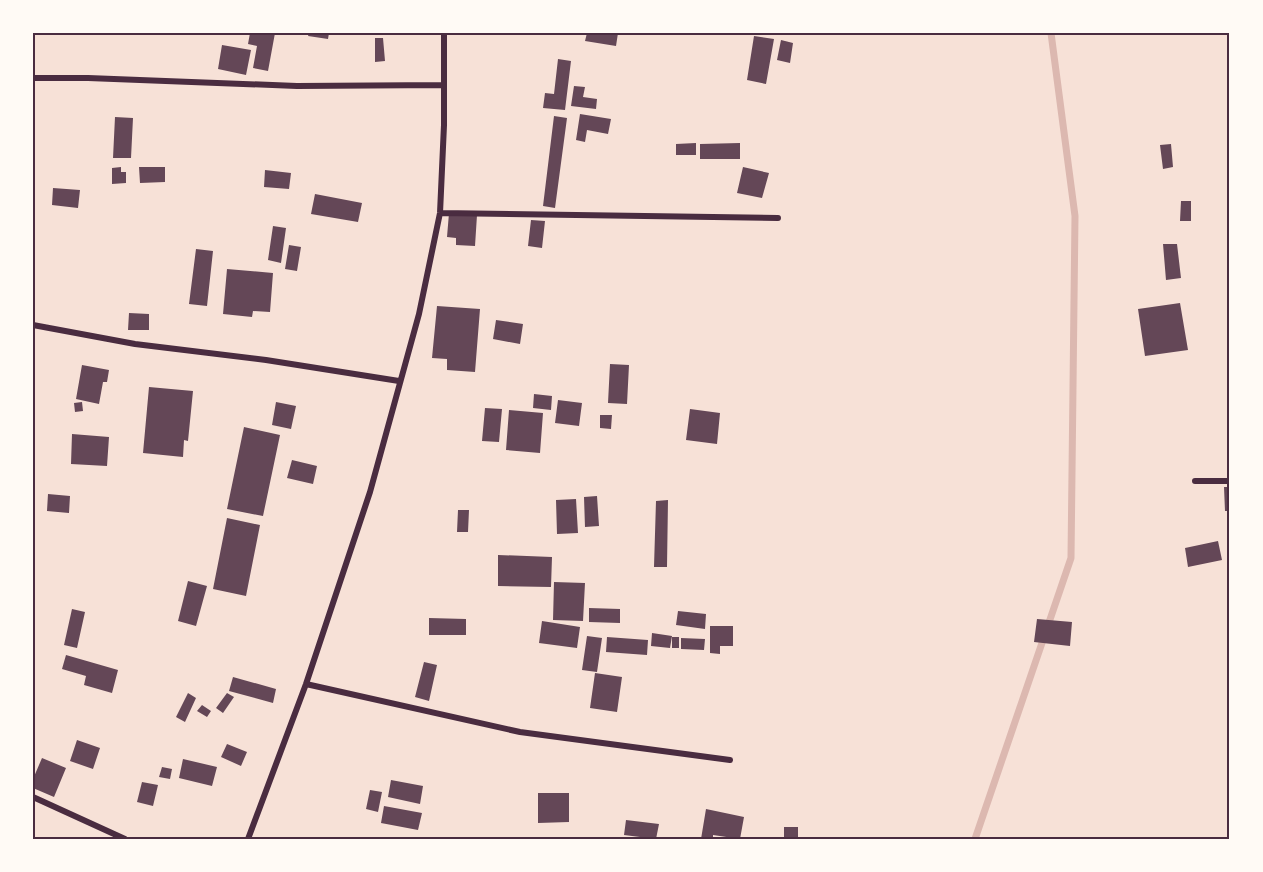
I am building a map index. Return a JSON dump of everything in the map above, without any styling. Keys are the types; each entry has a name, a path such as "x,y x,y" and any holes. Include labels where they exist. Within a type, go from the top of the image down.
{"street":[{"path":"248,839 306,684 370,492 419,314 440,213 444,125 444,33"},
{"path":"33,78 297,86 444,86"},
{"path":"440,213 778,218"},
{"path":"33,325 135,344 266,360 399,381"},
{"path":"1195,481 1230,481"},
{"path":"306,684 520,732 730,760"},
{"path":"33,797 125,839"}],"building":[{"path":"250,33 275,33 268,71 253,68 257,46 248,44"},
{"path":"309,33 329,33 328,39 308,36"},
{"path":"587,33 618,33 616,46 585,41"},
{"path":"754,36 774,39 766,84 747,80"},
{"path":"375,38 383,38 385,61 375,62"},
{"path":"781,40 793,43 790,63 777,60"},
{"path":"222,45 251,50 246,75 218,69"},
{"path":"558,59 571,61 565,110 543,108 545,93 554,94"},
{"path":"574,86 585,87 583,97 597,99 596,109 571,106"},
{"path":"580,114 611,119 608,134 587,130 585,142 576,140"},
{"path":"554,116 567,118 555,208 543,206"},
{"path":"115,117 133,118 131,158 113,158"},
{"path":"696,143 696,155 676,155 676,144"},
{"path":"740,143 740,159 700,159 700,144"},
{"path":"1171,144 1173,167 1163,169 1160,145"},
{"path":"121,167 121,172 126,172 126,183 112,184 112,168"},
{"path":"139,167 165,167 165,182 140,183"},
{"path":"743,167 769,173 762,198 737,193"},
{"path":"265,170 291,173 289,189 264,187"},
{"path":"53,188 80,190 78,208 52,205"},
{"path":"315,194 362,203 358,222 311,214"},
{"path":"1181,201 1191,201 1191,221 1180,221"},
{"path":"449,213 477,215 475,246 456,245 456,238 447,237"},
{"path":"531,220 545,221 542,248 528,246"},
{"path":"273,226 286,228 281,263 268,260"},
{"path":"1163,244 1177,244 1181,278 1166,280"},
{"path":"289,245 301,247 297,271 285,269"},
{"path":"196,249 213,251 207,306 189,304"},
{"path":"227,269 273,273 270,312 253,311 252,317 223,314"},
{"path":"1180,303 1188,350 1145,356 1138,309"},
{"path":"437,306 480,309 475,372 447,370 447,359 432,358"},
{"path":"129,313 149,314 149,330 128,330"},
{"path":"496,320 523,324 520,344 493,339"},
{"path":"610,364 629,365 627,404 608,403"},
{"path":"82,365 109,370 107,382 103,382 99,404 76,399"},
{"path":"149,387 193,391 188,441 184,440 183,457 143,453"},
{"path":"534,394 552,396 551,410 533,408"},
{"path":"558,400 582,403 579,426 555,423"},
{"path":"82,402 83,411 75,412 74,403"},
{"path":"276,402 296,406 291,429 272,425"},
{"path":"485,408 502,409 499,442 482,441"},
{"path":"690,409 720,413 717,444 686,440"},
{"path":"509,410 543,413 540,453 506,450"},
{"path":"600,415 612,415 611,429 600,428"},
{"path":"244,427 280,435 263,516 227,509"},
{"path":"72,434 109,437 107,466 71,464"},
{"path":"292,460 317,466 313,484 287,478"},
{"path":"1224,487 1230,487 1230,511 1225,511"},
{"path":"48,494 70,496 69,513 47,511"},
{"path":"597,496 599,526 585,527 584,497"},
{"path":"576,499 578,533 557,534 556,500"},
{"path":"668,500 667,567 654,567 656,501"},
{"path":"458,510 469,510 468,532 457,532"},
{"path":"227,518 260,525 246,596 213,589"},
{"path":"1218,541 1222,560 1188,567 1185,548"},
{"path":"498,555 552,557 551,587 498,586"},
{"path":"188,581 207,586 196,626 178,621"},
{"path":"554,582 585,583 583,621 553,620"},
{"path":"589,608 620,609 620,623 589,622"},
{"path":"72,609 85,612 77,648 64,645"},
{"path":"678,611 706,614 705,629 676,625"},
{"path":"429,618 466,619 466,635 429,635"},
{"path":"1037,619 1072,622 1070,646 1034,642"},
{"path":"542,621 580,627 577,648 539,643"},
{"path":"710,626 733,626 733,646 720,646 720,654 710,653"},
{"path":"652,633 672,636 670,648 651,646"},
{"path":"587,636 602,638 597,672 582,670"},
{"path":"607,637 648,640 647,655 606,652"},
{"path":"672,637 679,637 679,648 672,648"},
{"path":"681,638 705,639 704,650 681,649"},
{"path":"66,655 118,670 112,693 84,685 86,676 62,669"},
{"path":"424,662 437,665 429,701 415,697"},
{"path":"595,673 622,677 617,712 590,708"},
{"path":"233,677 276,689 273,703 229,691"},
{"path":"188,693 196,698 185,722 176,717"},
{"path":"227,693 234,697 223,713 216,708"},
{"path":"202,705 211,711 207,717 197,711"},
{"path":"77,740 100,748 93,769 70,761"},
{"path":"227,744 247,752 241,766 221,757"},
{"path":"42,758 66,768 54,797 33,788 33,779"},
{"path":"183,759 217,767 212,786 179,778"},
{"path":"162,767 172,769 170,779 159,777"},
{"path":"391,780 423,786 420,804 388,797"},
{"path":"142,782 158,785 153,806 137,802"},
{"path":"370,790 382,792 378,812 366,809"},
{"path":"538,793 569,793 569,822 538,823"},
{"path":"384,806 422,813 418,830 381,823"},
{"path":"706,809 744,817 740,839 713,835 713,839 701,839"},
{"path":"626,820 659,824 656,839 624,835"},
{"path":"784,827 798,827 798,839 784,839"}],"waterway":[{"path":"975,839 1071,558 1075,216 1051,33"}]}
